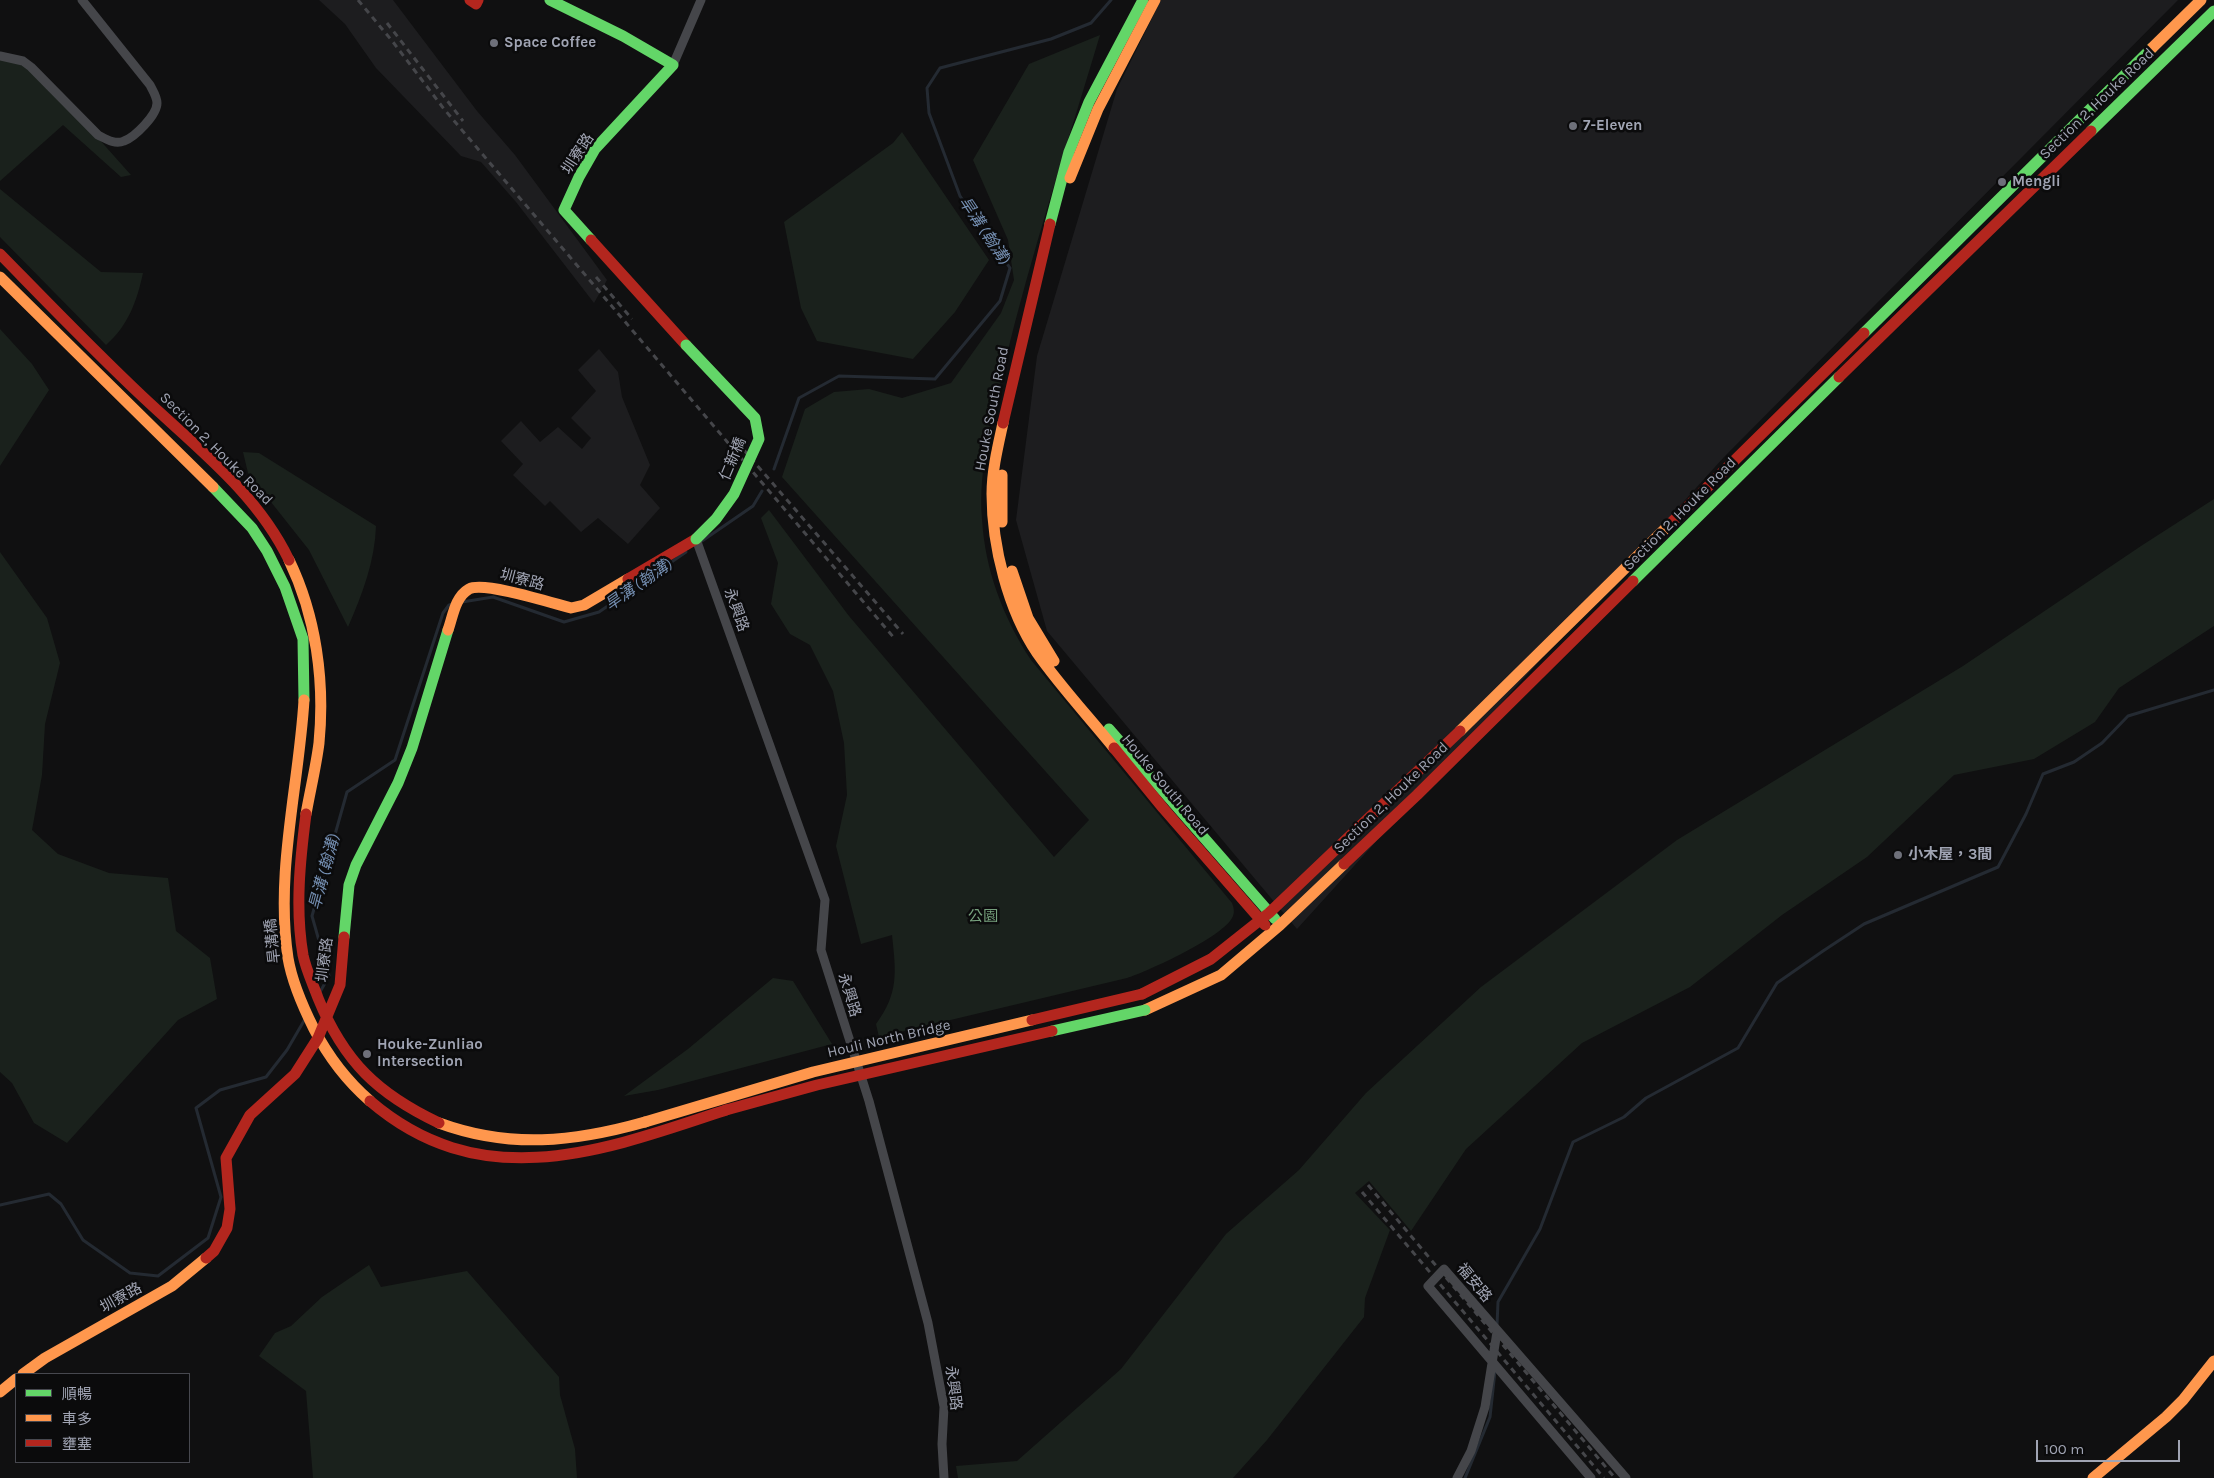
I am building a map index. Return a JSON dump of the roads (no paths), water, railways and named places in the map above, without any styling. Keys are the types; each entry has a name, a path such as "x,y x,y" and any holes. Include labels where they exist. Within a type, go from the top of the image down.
{"street":[{"path":"0,56 23,61 98,135 114,142 124,142 150,120 156,111 157,102 155,94 150,85 82,0"},
{"path":"470,0 476,4 478,0"},
{"path":"550,0 623,36 673,65 701,0"},
{"name":"Houke South Road","path":"1143,0 1088,102 1069,152 1042,252 995,458 992,493 994,534 1018,618 1037,653 1275,929"},
{"name":"Houke South Road","path":"1155,0 1099,106 1080,148 1064,199 1005,450 1001,492 1002,534 1012,574 1027,614 1045,650 1167,805"},
{"name":"Section 2, Houke Road","path":"1142,994 1210,959 1265,917 1406,784 1749,443 2201,0"},
{"name":"Section 2, Houke Road","path":"1145,1010 1221,975 1275,929 1417,795 1874,342 2214,11"},
{"name":"圳寮路","path":"673,65 595,148 579,176 564,210 686,345"},
{"path":"2047,153 2057,164"},
{"name":"Section 2, Houke Road","path":"0,254 38,295 212,462 255,506 280,541 296,573 316,638 320,725 306,815 299,893"},
{"name":"Section 2, Houke Road","path":"0,277 243,517 263,542 284,582 304,642 303,724 284,895"},
{"name":"仁新橋","path":"686,345 755,418 759,439 734,494 716,519 696,539"},
{"path":"1749,443 1762,455"},
{"name":"圳寮路","path":"24,1373 45,1358 172,1286 214,1251 223,1238 227,1228 230,1209 226,1158 250,1115 294,1074 318,1038 340,985 349,885 356,865 398,784 412,748 458,602 468,589 485,586 571,608 584,605 696,539"},
{"name":"永興路","path":"696,539 825,900 821,950 869,1101 928,1323 944,1406 942,1444 944,1478"},
{"path":"1519,672 1532,682"},
{"name":"旱溝橋","path":"299,893 303,958 326,1019"},
{"name":"旱溝橋","path":"284,895 288,959 300,1000 318,1038"},
{"name":"Houli North Bridge","path":"326,1019 349,1056 373,1082 396,1102 430,1121 467,1132 504,1140 538,1142 603,1134 813,1072 1142,994"},
{"name":"Houli North Bridge","path":"318,1038 353,1086 379,1109 409,1129 440,1145 486,1156 532,1158 576,1155 605,1150 726,1110 817,1085 1145,1010"},
{"name":"福安路","path":"1591,1478 1428,1286 1444,1269 1626,1478"},
{"path":"1457,1478 1471,1451 1485,1407 1491,1360 1497,1332"},
{"path":"2093,1478 2166,1417 2183,1400 2214,1361"},
{"path":"0,1392 15,1380"}],"waterway":[{"name":"旱溝 (翰溝)","path":"774,469 799,398 839,376 935,379 1000,301 1010,268 960,196 929,113 927,88 940,68 1051,39 1091,23 1111,0"},
{"name":"旱溝 (翰溝)","path":"702,541 753,506 762,491"},
{"name":"旱溝 (翰溝)","path":"462,602 493,597 564,622 599,612 686,552"},
{"name":"旱溝 (翰溝)","path":"320,992 329,976 312,916 347,792 395,760 443,613 449,605 454,604"},
{"path":"1497,1325 1498,1302 1540,1229 1573,1142 1624,1117 1646,1098 1738,1048 1777,983 1864,924 1998,867 2026,814 2043,774 2074,762 2102,743 2128,716 2214,690"},
{"name":"旱溝 (翰溝)","path":"0,1205 49,1194 61,1204 83,1240 130,1273 158,1276 208,1238 221,1197 196,1108 220,1090 266,1077 287,1050 305,1019"},
{"path":"1465,1478 1490,1417 1495,1371"}],"railway":[{"path":"358,0 444,109 895,639"},
{"path":"387,23 463,121"},
{"path":"596,277 632,319"},
{"path":"736,441 903,634"},
{"path":"1368,1185 1615,1478"},
{"path":"1362,1192 1604,1478"}],"place":[{"name":"Space Coffee","path":"494,43"},
{"name":"7-Eleven","path":"1573,126"},
{"name":"Mengli","path":"2002,182"},
{"name":"小木屋，3間","path":"1898,855"},
{"name":"Houke-Zunliao Intersection","path":"367,1054"}],"park label":[{"name":"公園","path":"983,917"}]}
